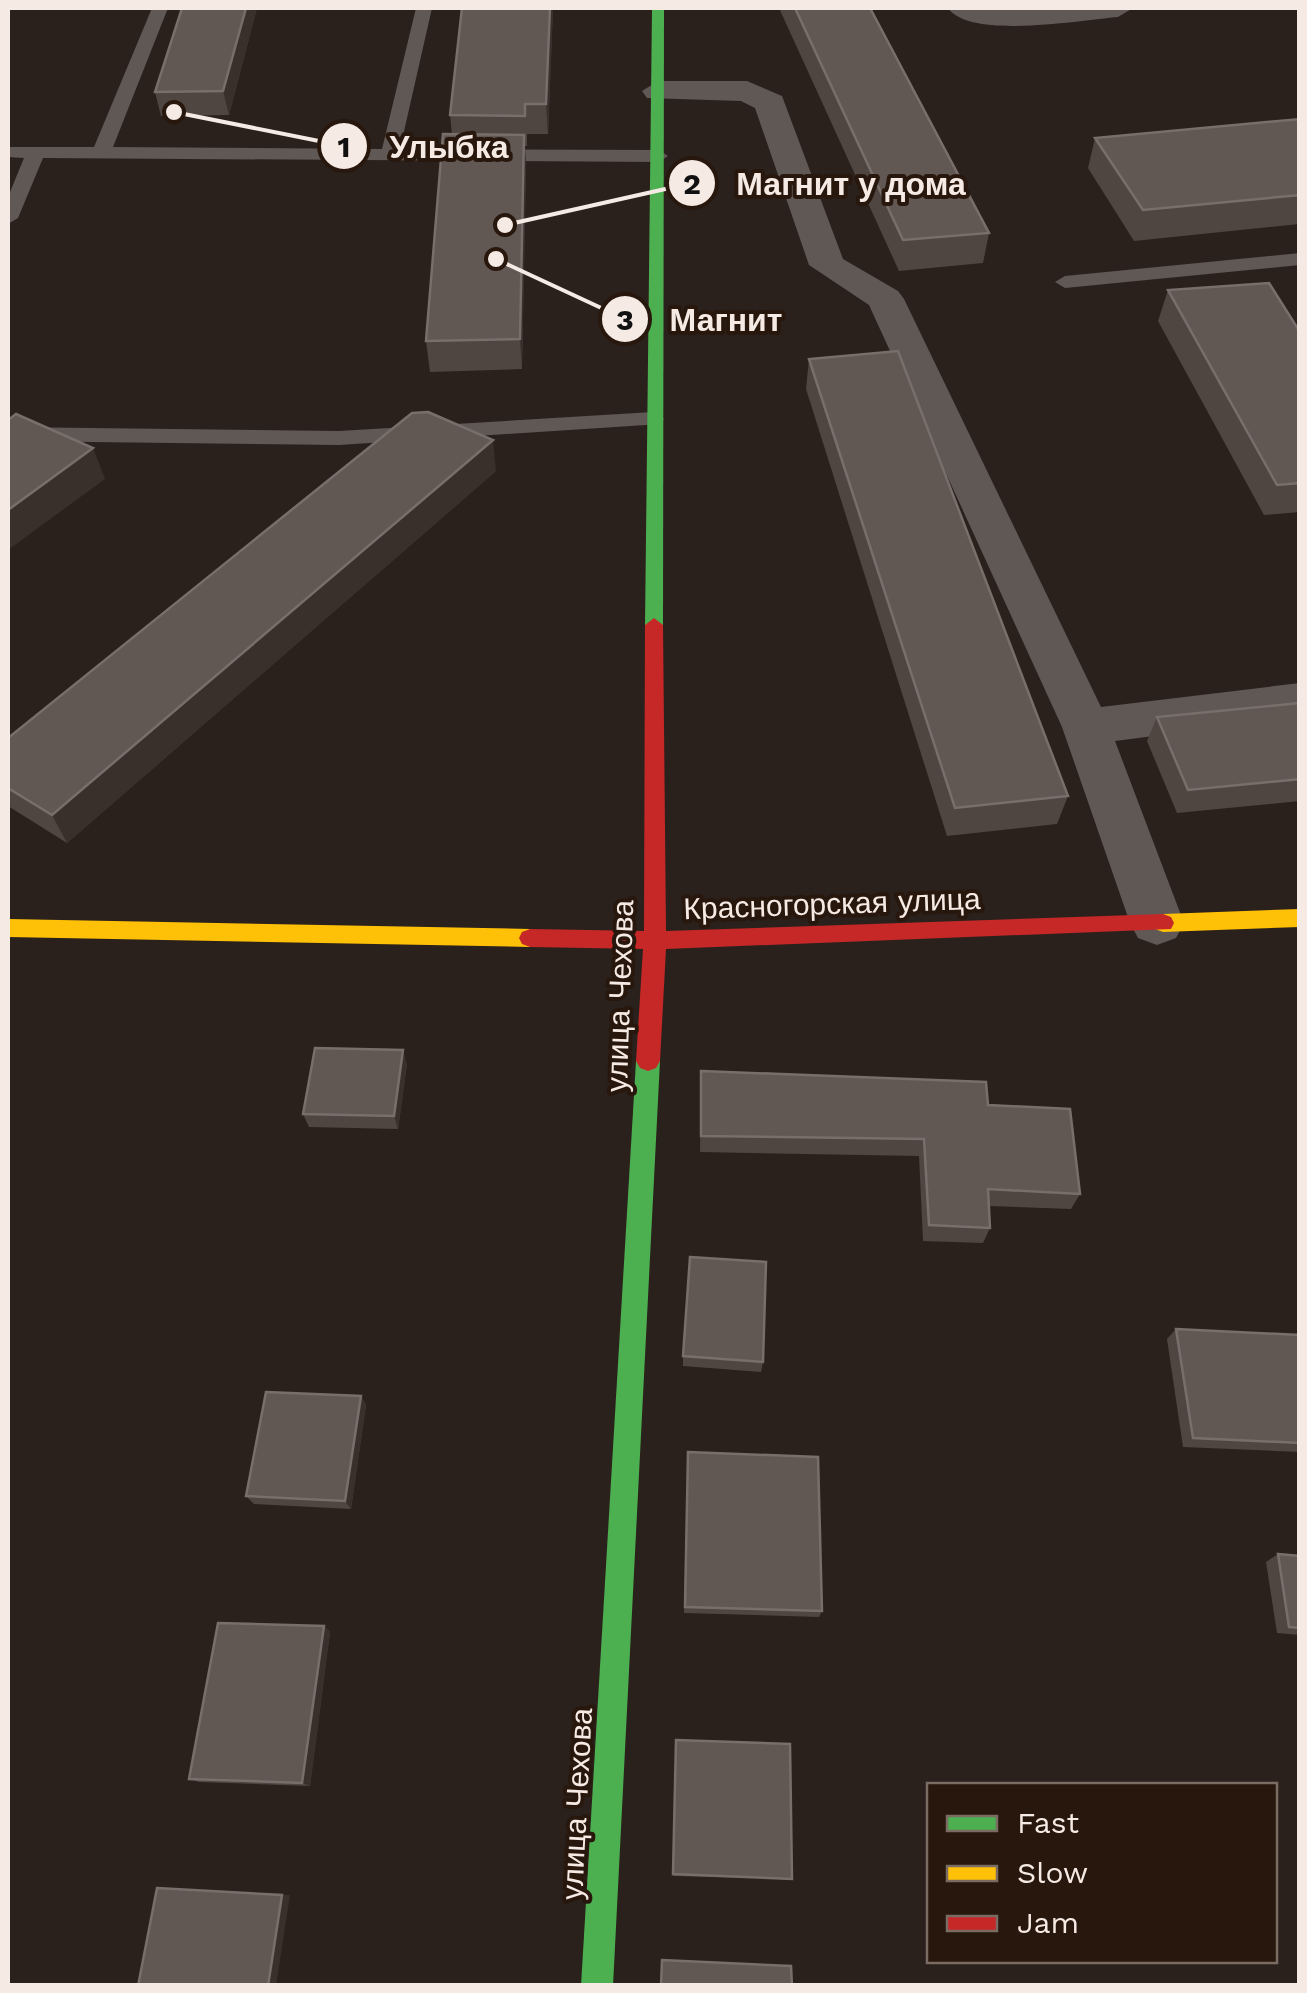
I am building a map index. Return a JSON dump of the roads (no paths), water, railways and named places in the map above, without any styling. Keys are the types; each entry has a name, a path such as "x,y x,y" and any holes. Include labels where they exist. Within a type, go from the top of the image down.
{"street":[{"name":"улица Чехова","path":"597,1986 655,940 653,419 658,8"},
{"path":"962,8 982,17 1118,8"},
{"path":"658,91 747,92 770,102 827,265 884,299 1086,727 1157,922"},
{"path":"1086,727 1300,700"},
{"name":"Красногорская улица","path":"8,928 655,940 1300,918"}],"lane":[{"path":"101,153 160,8"},
{"path":"390,154 424,8"},
{"path":"8,152 659,156"},
{"path":"8,218 36,152"},
{"path":"1065,282 1300,259"},
{"path":"8,434 339,438 653,419"}],"place":[{"name":"Улыбка","path":"174,112"},
{"name":"Магнит у дома","path":"505,225"},
{"name":"Магнит","path":"496,259"}]}
